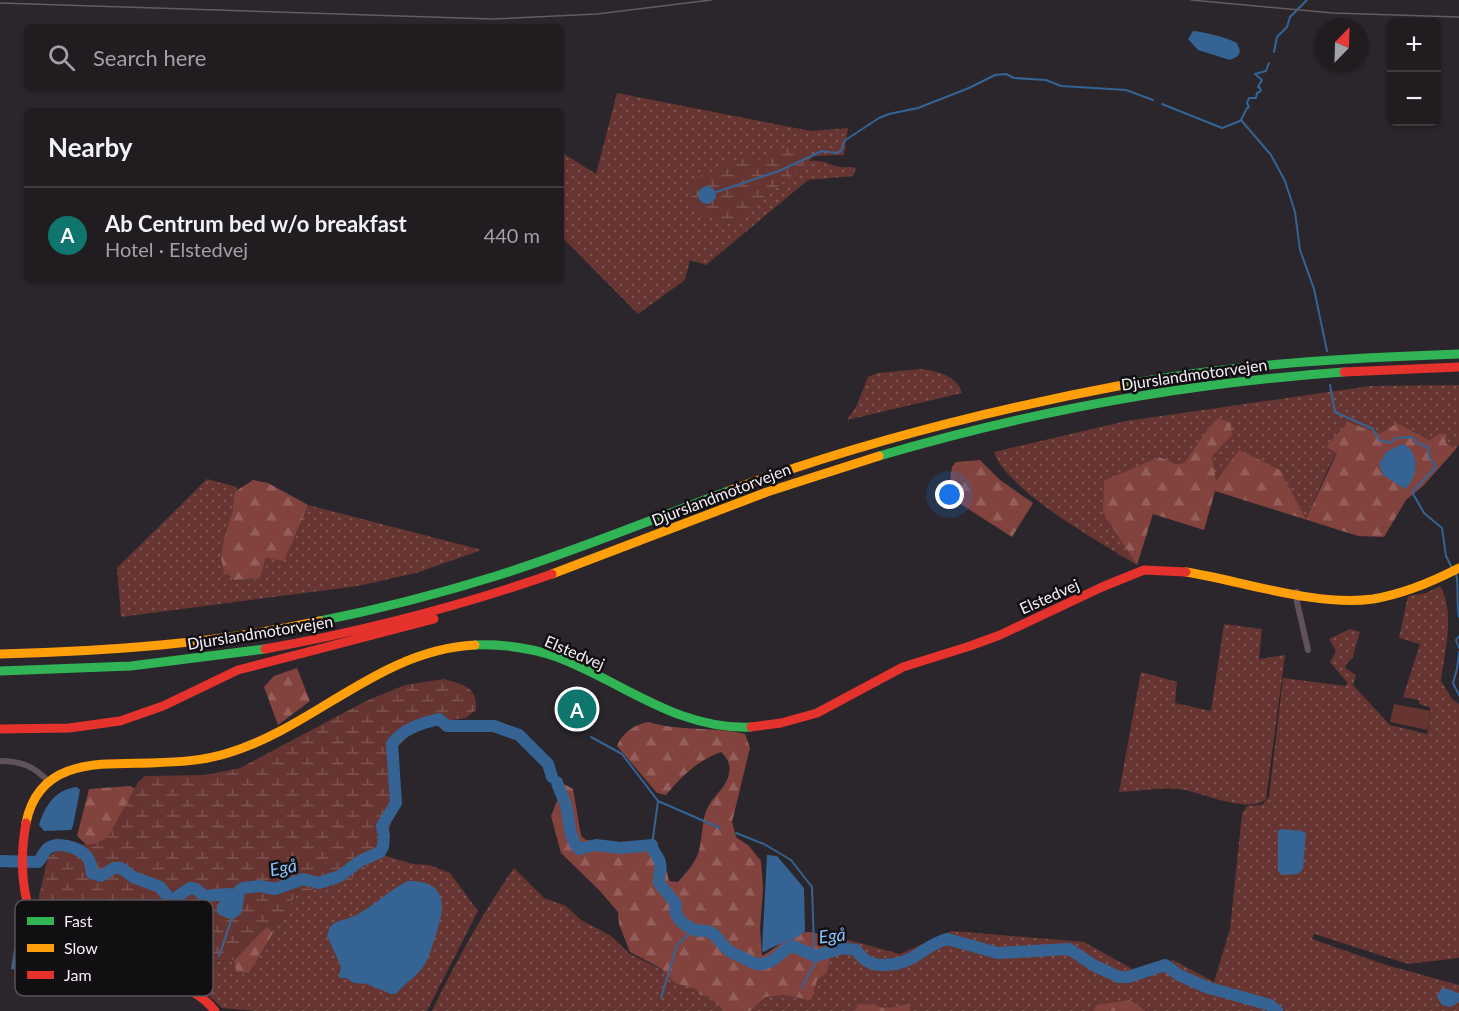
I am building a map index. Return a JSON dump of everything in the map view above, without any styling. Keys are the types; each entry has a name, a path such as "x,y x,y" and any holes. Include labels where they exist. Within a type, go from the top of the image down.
{"main road":[{"name":"Djurslandmotorvejen","path":"0,654 115,650 260,633 428,596 564,553 808,462 955,421 1032,403 1126,384 1266,365 1406,355 1459,354"},
{"name":"Djurslandmotorvejen","path":"0,671 145,665 233,654 303,642 431,613 606,556 689,521 815,475 902,448 1015,420 1131,397 1266,378 1337,372 1459,367"},
{"path":"0,729 81,728 137,716 238,670 403,628 491,602 606,556"},
{"name":"Elstedvej","path":"25,900 24,860 27,817 36,796 49,782 65,771 79,766 200,760 231,753 258,741 407,660 451,647 498,645 545,653 569,662 657,708 679,716 730,727 759,726 784,723 828,708 908,665 978,644 1144,570 1184,572 1342,600 1388,596 1429,584 1459,568"},
{"path":"0,647 115,650"},
{"name":"Elstedvej","path":"202,996 215,1011"}],"street":[{"path":"1298,592 1297,602 1308,650"},
{"path":"0,761 22,763 32,767 49,782"}],"green space":[{"path":"617,93 811,131 848,128 844,155 814,156 809,161 856,168 853,176 808,180 706,265 690,260 685,280 638,314 564,239 564,154 596,174"},
{"path":"776,148 793,148 806,154 808,161 732,225 704,214 692,203 690,195 698,176 714,174 729,163 744,158 765,160"},
{"path":"922,369 952,378 962,393 847,420 857,405 868,377 877,373"},
{"path":"1459,385 1459,445 1456,449 1446,443 1447,434 1440,433 1429,440 1397,423 1381,435 1326,447 1337,453 1306,519 1280,470 1240,451 1216,482 1207,430 1184,463 1176,464 1159,457 1103,513 1137,565 1079,530 1035,499 1002,467 994,452 1126,421 1370,386"},
{"path":"1218,418 1231,423 1232,435 1212,456 1216,481 1239,450 1280,470 1306,519 1337,453 1326,447 1348,422 1380,434 1397,423 1429,440 1440,433 1447,434 1446,443 1456,449 1423,486 1406,500 1384,537 1358,536 1215,491 1204,530 1153,514 1137,565 1103,513 1104,481 1159,457 1176,464 1184,463"},
{"path":"980,460 1000,480 1033,503 1012,537 948,496 952,467 956,462"},
{"path":"207,479 237,487 224,539 234,580 260,578 266,558 284,560 308,505 482,550 416,573 358,586 121,617 117,568"},
{"path":"253,480 268,483 308,505 284,561 266,558 260,578 234,580 223,569 221,558 224,539 233,509 234,495 236,491"},
{"path":"1440,586 1445,597 1448,621 1441,681 1452,699 1459,704 1459,958 1408,964 1314,934 1312,939 1386,965 1459,985 1459,1011 1285,1011 1272,1006 1277,1011 432,1011 470,938 514,868 544,898 566,906 581,920 611,936 630,954 737,1006 838,937 900,954 952,931 1084,942 1136,971 1173,960 1214,982 1230,929 1242,814 1247,806 1262,805 1269,797 1283,678 1346,686 1347,682 1330,662 1336,651 1329,639 1350,629 1360,632 1352,659 1345,668 1356,675 1353,685 1390,725 1427,734 1431,711 1429,707 1419,704 1419,700 1403,697 1420,644 1399,638 1408,596 1426,593"},
{"path":"1224,624 1262,629 1259,659 1285,655 1266,799 1249,805 1180,789 1119,792 1141,672 1177,682 1175,703 1211,711"},
{"path":"297,668 310,701 278,725 264,687 274,676"},
{"path":"444,679 463,685 475,696 476,710 466,718 451,720 413,732 398,746 399,789 383,855 348,882 297,893 273,933 267,926 234,960 213,961 213,900 39,900 48,857 66,845 94,844 108,837 138,782 145,776 205,775 240,768 366,701 405,685"},
{"path":"1394,704 1431,711 1427,730 1390,722"},
{"path":"649,722 673,727 745,734 750,748 732,822 736,837 749,846 761,861 762,956 788,939 805,932 823,937 833,945 827,972 817,980 811,1000 784,995 765,997 750,1011 725,1011 708,996 700,995 696,989 675,983 662,969 630,952 619,924 618,912 561,853 551,816 564,784 573,789 581,836 586,840 638,845 655,850 665,863 669,881 678,882 693,864 699,851 706,810 726,782 729,764 721,752 690,770 666,795 657,793 617,746 630,730"},
{"path":"130,786 139,791 105,842 89,847 77,836 89,789"},
{"path":"383,855 413,864 429,865 450,873 478,911 427,1011 257,1011 222,1008 209,996 213,996 213,961 234,960 236,972 249,973 297,893 348,882"},
{"path":"267,926 273,933 249,973 236,972 234,960"},
{"path":"1130,1000 1145,1011 1093,1011 1097,1005"},
{"path":"858,1004 887,1008 908,1004 910,1011 855,1011"}],"water":[{"path":"1193,31 1215,35 1237,43 1240,51 1238,56 1230,60 1198,50 1188,39"},
{"path":"707,186 713,189 716,195 713,201 707,204 701,201 698,195 701,189"},
{"path":"1402,444 1412,452 1416,465 1413,478 1405,489 1383,475 1379,464 1386,452"},
{"path":"77,787 80,790 71,830 44,831 39,825 52,799 63,791"},
{"path":"1281,829 1306,833 1303,869 1298,874 1282,875 1278,871 1278,831"},
{"path":"767,855 777,856 804,888 805,931 796,938 764,952 762,951"},
{"path":"408,881 422,882 431,886 438,891 441,898 441,916 427,961 396,994 367,984 354,983 346,978 339,978 341,966 327,936 330,927 360,913"},
{"path":"15,943 15,970 11,969"},
{"path":"1444,988 1459,993 1459,1002 1451,1007 1442,1005 1437,997"}],"waterway":[{"path":"1274,52 1277,37 1287,27 1290,17 1307,0"},
{"path":"1269,63 1266,71 1255,74 1262,80 1258,87 1261,91 1257,93 1256,98 1249,98 1247,103 1249,107 1241,120 1271,155 1285,181 1295,212 1300,250 1314,289 1327,351"},
{"path":"716,192 779,171 822,151 837,153 841,151 844,141 879,118 918,108 995,75 1006,74 1014,78 1046,80 1061,86 1126,90 1153,100"},
{"path":"1162,104 1222,128 1240,121"},
{"path":"1330,385 1335,412 1373,429 1379,440 1390,443 1396,438 1412,437 1419,444 1428,447 1429,457 1436,467 1412,492 1424,513 1442,528 1446,556 1451,566"},
{"path":"1456,574 1459,617"},
{"path":"1459,636 1456,640 1459,648"},
{"path":"1459,652 1453,683 1459,695"},
{"name":"Egå","path":"172,900 190,888 196,889 204,896 230,894 231,901 224,906 223,910 231,913 236,910 239,891 243,888 260,886 275,889 303,879 319,883 340,876 360,861 380,852 384,836 382,826 396,803 392,744 401,734 426,722 439,719 447,726 494,726 519,735 548,764 552,777"},
{"path":"591,737 622,754 658,801 720,828"},
{"name":"Egå","path":"557,782 566,806 571,834 579,849 596,845 620,848 652,845 660,865 659,883 676,904 675,909 680,921 697,931 712,933 729,951 754,963 766,963 793,946 815,956 843,948 856,950 871,963 895,964 904,962 930,946 947,939 998,953 1069,949 1095,966 1119,977 1128,977 1165,965 1179,975 1206,987 1270,1005 1277,1011"},
{"path":"652,845 658,801"},
{"path":"736,833 764,844 791,860 812,887 814,948"},
{"name":"Egå","path":"0,861 38,862 51,846 69,846 85,854 92,873 101,876 114,868 121,868 133,877 160,887 170,900"},
{"path":"219,956 234,912"},
{"path":"661,998 677,945 693,930"},
{"path":"802,988 820,955"}],"tram line":[{"path":"0,3 492,19 597,14 711,0"},
{"path":"1191,0 1333,13 1459,17"}],"traffic: fast":[{"path":"1123,385 1207,372 1291,363 1459,354"},
{"path":"879,456 994,425 1110,401 1226,383 1344,372"},
{"path":"320,621 409,601 496,576 731,490"},
{"path":"475,645 517,647 537,651 581,667 674,713 724,726 751,727"},
{"path":"0,671 131,666 265,649"}],"traffic: slow":[{"path":"731,490 828,457 925,429 1023,405 1123,385"},
{"path":"552,574 767,492 879,456"},
{"path":"1186,572 1279,592 1351,601 1373,599 1406,591 1459,568"},
{"path":"0,654 80,651 201,641 320,621"},
{"path":"26,823 33,802 44,786 74,769 92,765 190,761 228,753 290,726 348,691 408,660 440,650 475,645"}],"traffic: jam":[{"path":"1344,372 1459,367"},
{"path":"751,727 781,723 817,713 903,667 1000,635 1144,570 1186,572"},
{"path":"265,649 410,617 552,574"},
{"path":"0,729 69,728 120,721 163,706 238,670 434,619"},
{"path":"26,823 23,871 27,900"},
{"path":"199,996 215,1011"}],"place":[{"name":"Ab Centrum bed w/o breakfast","path":"577,709"}]}
